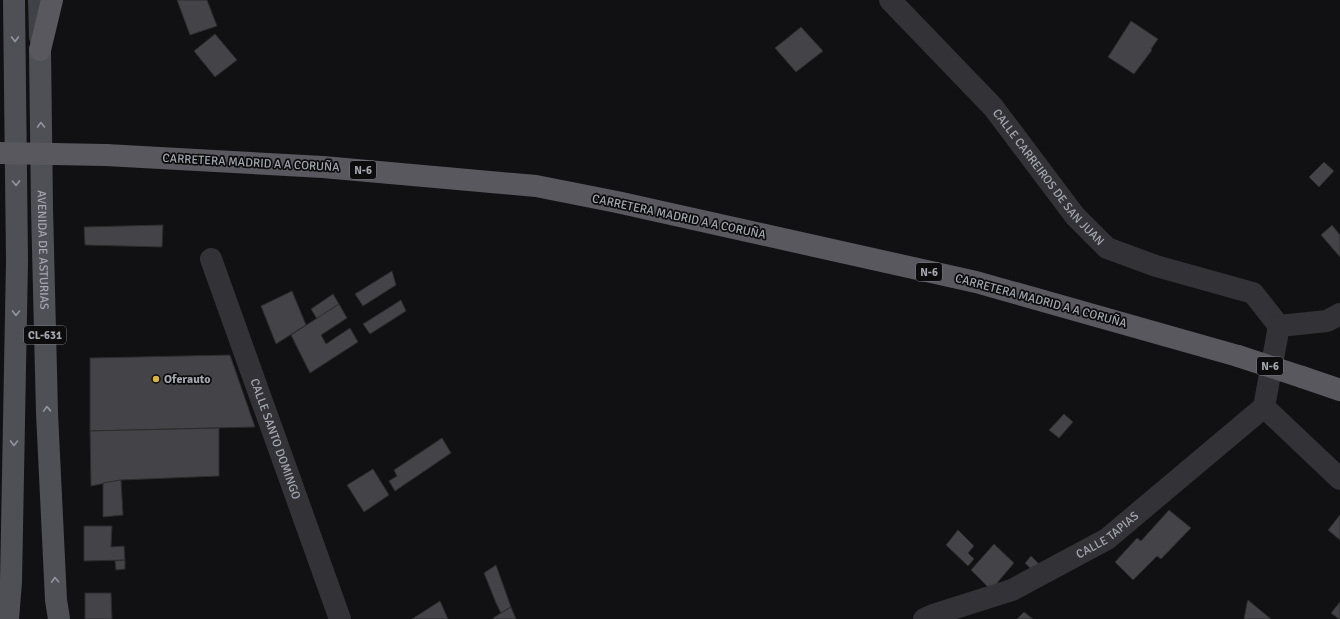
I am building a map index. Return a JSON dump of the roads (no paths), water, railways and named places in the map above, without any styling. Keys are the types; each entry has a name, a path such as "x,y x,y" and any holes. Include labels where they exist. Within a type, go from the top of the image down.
{"highway":[{"path":"40,50 52,0"},
{"name":"CARRETERA MADRID A A CORUÑA","path":"0,154 106,155 323,167 536,186 617,202 976,282 1238,356 1340,390"}],"main road":[{"name":"CL-631","path":"8,619 11,582 17,261 14,0"},
{"name":"AVENIDA DE ASTURIAS","path":"39,0 47,413 56,600 59,619"}],"street":[{"name":"CALLE CARREIROS DE SAN JUAN","path":"890,0 993,107 1075,216 1107,248 1156,266 1253,293 1279,326"},
{"name":"CALLE SANTO DOMINGO","path":"211,259 340,619"},
{"path":"1340,314 1327,321 1279,326 1264,407 1340,479"},
{"name":"CALLE TAPIAS","path":"924,619 1012,590 1107,539 1264,407"}],"place":[{"name":"Oferauto","path":"156,379"}]}
